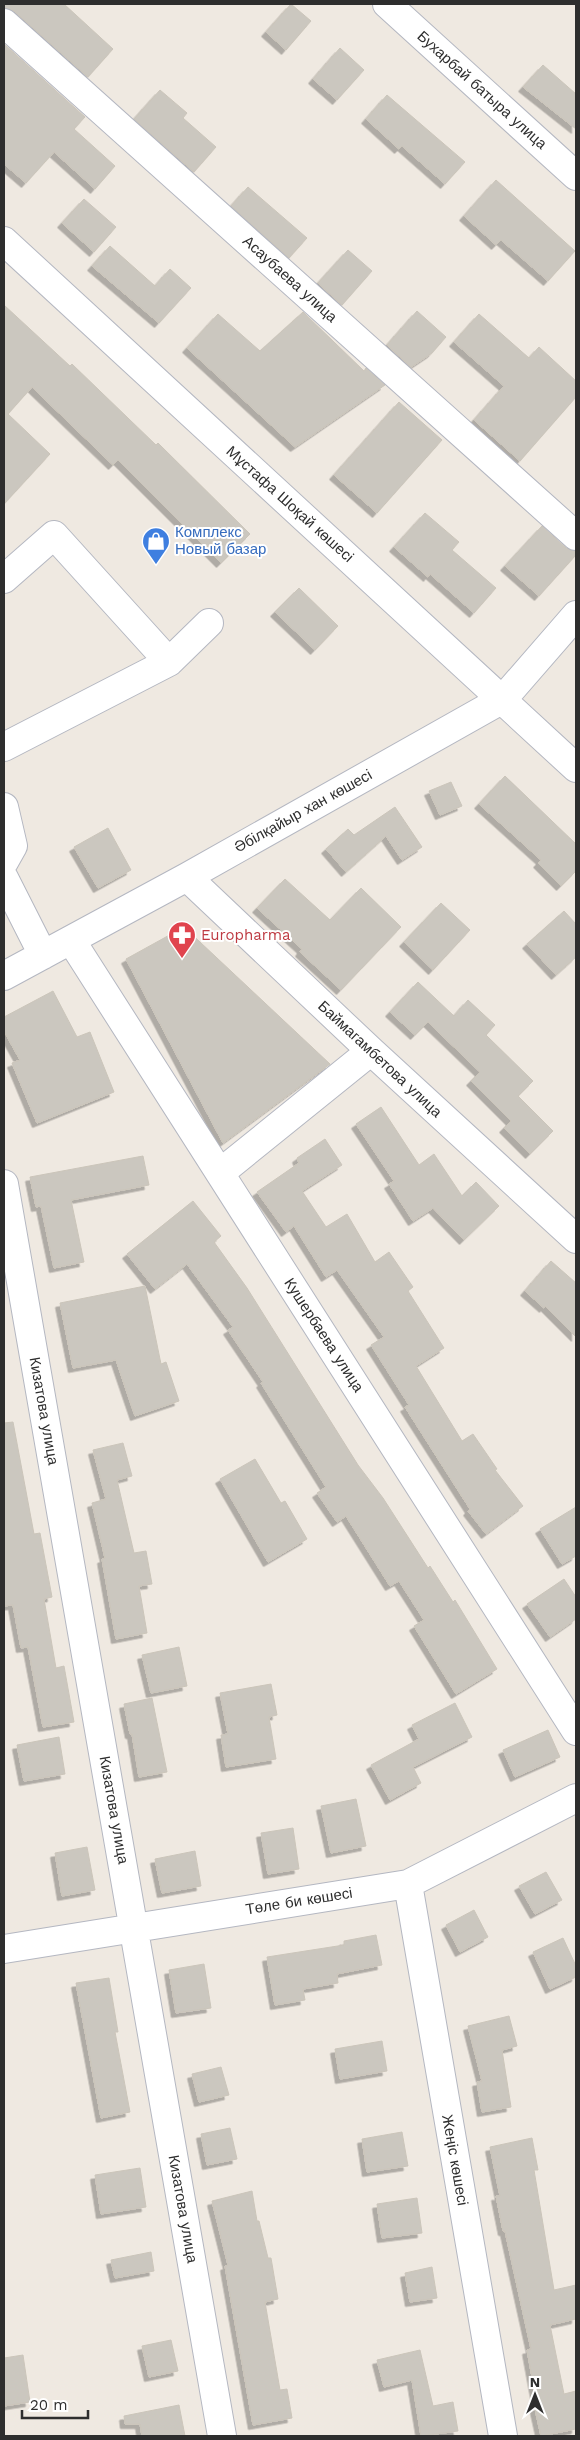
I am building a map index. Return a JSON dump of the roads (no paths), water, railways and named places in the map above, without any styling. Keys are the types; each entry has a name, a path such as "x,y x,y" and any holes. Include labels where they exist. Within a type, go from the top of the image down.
{"street":[{"name":"Бухарбай батыра улица","path":"387,4 576,176"},
{"name":"Асаубаева улица","path":"4,23 576,536"},
{"name":"Мұстафа Шоқай көшесі","path":"4,241 576,768"},
{"path":"4,579 54,535 168,662"},
{"name":"Әбілқайыр хан көшесі","path":"4,976 503,699 576,615"},
{"path":"4,747 168,662 209,622"},
{"path":"4,807 13,846 4,862"},
{"name":"Баймагамбетова улица","path":"186,876 371,1051 576,1239"},
{"path":"4,878 43,955"},
{"name":"Кушербаева улица","path":"71,940 576,1731"},
{"path":"220,1173 371,1051"},
{"name":"Кизатова улица","path":"4,1184 222,2436"},
{"name":"Төле би көшесі","path":"4,1949 408,1884 576,1798"},
{"name":"Жеңіс көшесі","path":"408,1884 503,2436"}],"place":[{"name":"Комплекс Новый базар","path":"156,565"},
{"name":"Europharma","path":"182,959"}]}
